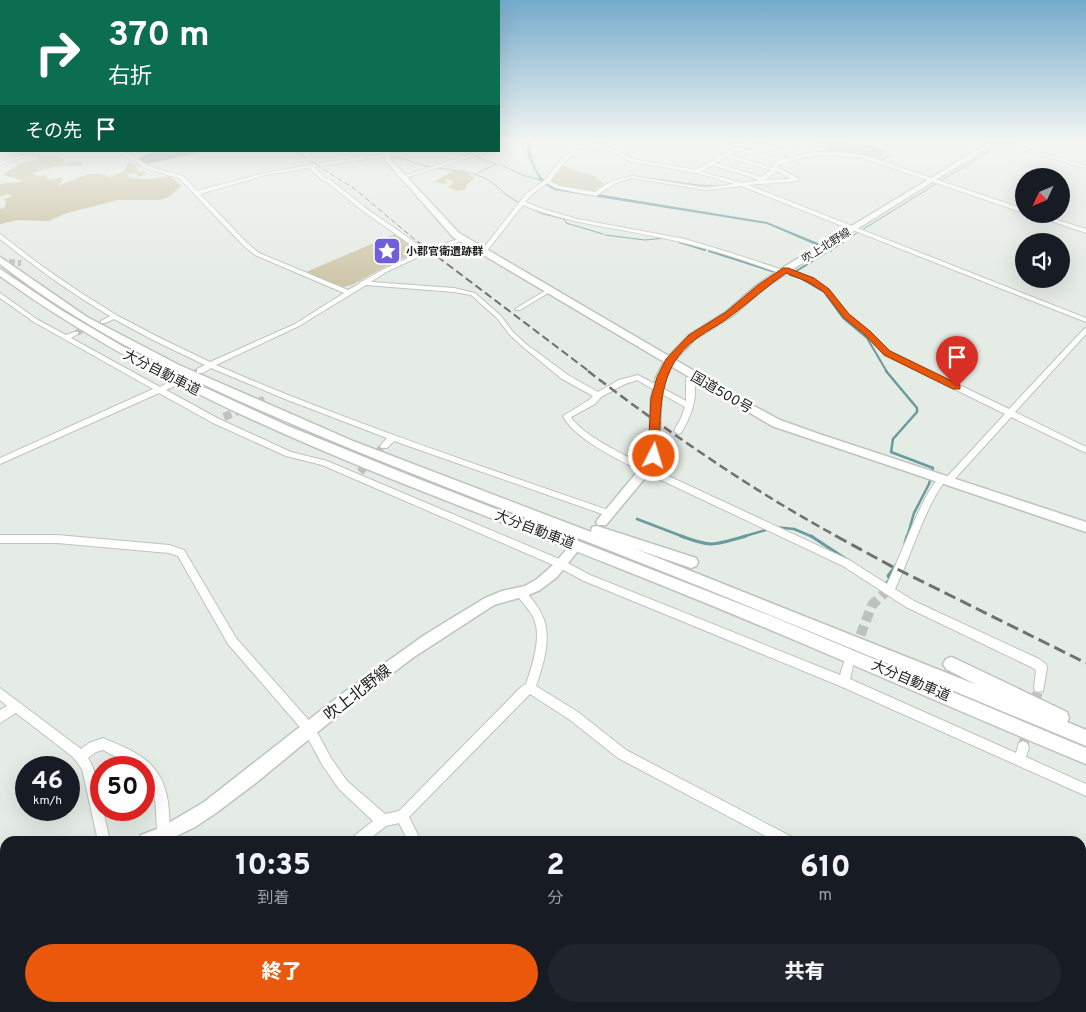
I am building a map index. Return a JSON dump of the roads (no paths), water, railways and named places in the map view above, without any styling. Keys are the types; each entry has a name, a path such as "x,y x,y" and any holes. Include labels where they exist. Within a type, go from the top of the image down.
{"highway":[{"name":"国道500号","path":"413,188 448,228 464,239 669,361 776,422 1086,527"},
{"name":"大分自動車道","path":"0,260 69,310 128,343 199,379 294,421 452,485 899,658 1086,738"},
{"name":"大分自動車道","path":"0,272 59,314 117,349 189,386 276,426 365,463 744,611 898,674 1086,756"},
{"path":"452,485 691,562"},
{"path":"951,664 1086,731"}],"main road":[{"name":"吹上北野線","path":"605,518 646,470 654,456 656,398 661,377 669,361 692,337 729,314 760,287 918,188"},
{"name":"吹上北野線","path":"167,836 220,798 406,653 492,599 529,590 547,579 571,552"}],"street":[{"path":"192,188 246,246 258,254 347,292"},
{"path":"196,193 213,188"},
{"path":"338,188 365,210 425,252"},
{"path":"484,251 536,188"},
{"path":"565,188 596,194 605,188"},
{"path":"752,188 1086,320"},
{"path":"956,188 1015,208"},
{"path":"524,203 546,213 669,238 811,280 826,291 846,316 887,353 1086,450"},
{"path":"1061,223 1086,231"},
{"path":"0,236 33,263 115,316 209,365 277,394 605,518"},
{"path":"200,371 209,365 296,325 347,292 392,267 425,252 464,239"},
{"path":"22,263 33,263"},
{"path":"362,283 462,290 473,294 499,316 511,333 524,345 565,377 598,395"},
{"path":"518,309 550,290"},
{"path":"0,295 36,321 159,390 289,454 358,475 561,564 594,581 844,682 1086,790"},
{"path":"103,322 115,316"},
{"path":"890,588 906,557 923,509 932,490 945,480 1086,330"},
{"path":"65,338 76,333"},
{"path":"690,406 638,377 622,382 598,395 592,402 566,419 594,440 646,470 846,563 910,604 1035,663 1042,668 1039,687"},
{"path":"678,430 685,420 690,406 690,379"},
{"path":"0,461 172,384"},
{"path":"268,398 277,394"},
{"path":"384,446 392,438"},
{"path":"0,539 57,539 169,549 181,553 232,641 309,729 339,780 382,821"},
{"path":"363,836 382,821 402,816 530,688 535,671 542,627 536,613 520,593"},
{"path":"844,682 848,666"},
{"path":"530,688 574,716 622,754 778,836"},
{"path":"0,693 79,756"},
{"path":"0,717 17,706"},
{"path":"103,836 87,766 80,757 94,747 103,744 150,769 157,780 160,791 164,836"},
{"path":"1020,759 1023,747"},
{"path":"402,816 412,836"}],"water":[{"path":"551,188 562,188 767,222 830,248 832,252 767,224"}],"waterway":[{"path":"499,188 520,203"},
{"path":"695,188 706,190 720,188"},
{"path":"841,243 929,188"},
{"path":"523,205 543,214 564,219 566,223 603,234"},
{"path":"605,235 645,240 666,238"},
{"path":"670,239 683,243"},
{"path":"679,242 705,250"},
{"path":"843,242 790,275 800,278 824,292 843,318 867,338 887,372"},
{"path":"709,251 775,272"},
{"path":"886,371 917,408 917,412 893,439 891,452 933,468 929,484 914,513 907,537"},
{"path":"637,519 683,537"},
{"path":"774,527 794,529 812,536"},
{"path":"742,537 769,529"},
{"path":"683,537 707,544 714,544 746,536"},
{"path":"812,536 849,561"},
{"path":"905,543 907,536"},
{"path":"884,586 890,579 888,576 897,564"}],"tunnel":[{"path":"0,261 21,263"},
{"path":"76,333 103,322"},
{"path":"172,384 199,372"},
{"path":"224,417 268,398"},
{"path":"360,472 384,446"},
{"path":"855,649 872,605 890,588"},
{"path":"1023,746 1039,687"}],"railway":[{"path":"354,188 419,243"},
{"path":"418,242 590,372"},
{"path":"588,371 710,459 805,519 838,537"},
{"path":"836,536 893,567 1086,663"}],"place":[{"name":"小郡官衛遺跡群","path":"387,251"}]}
